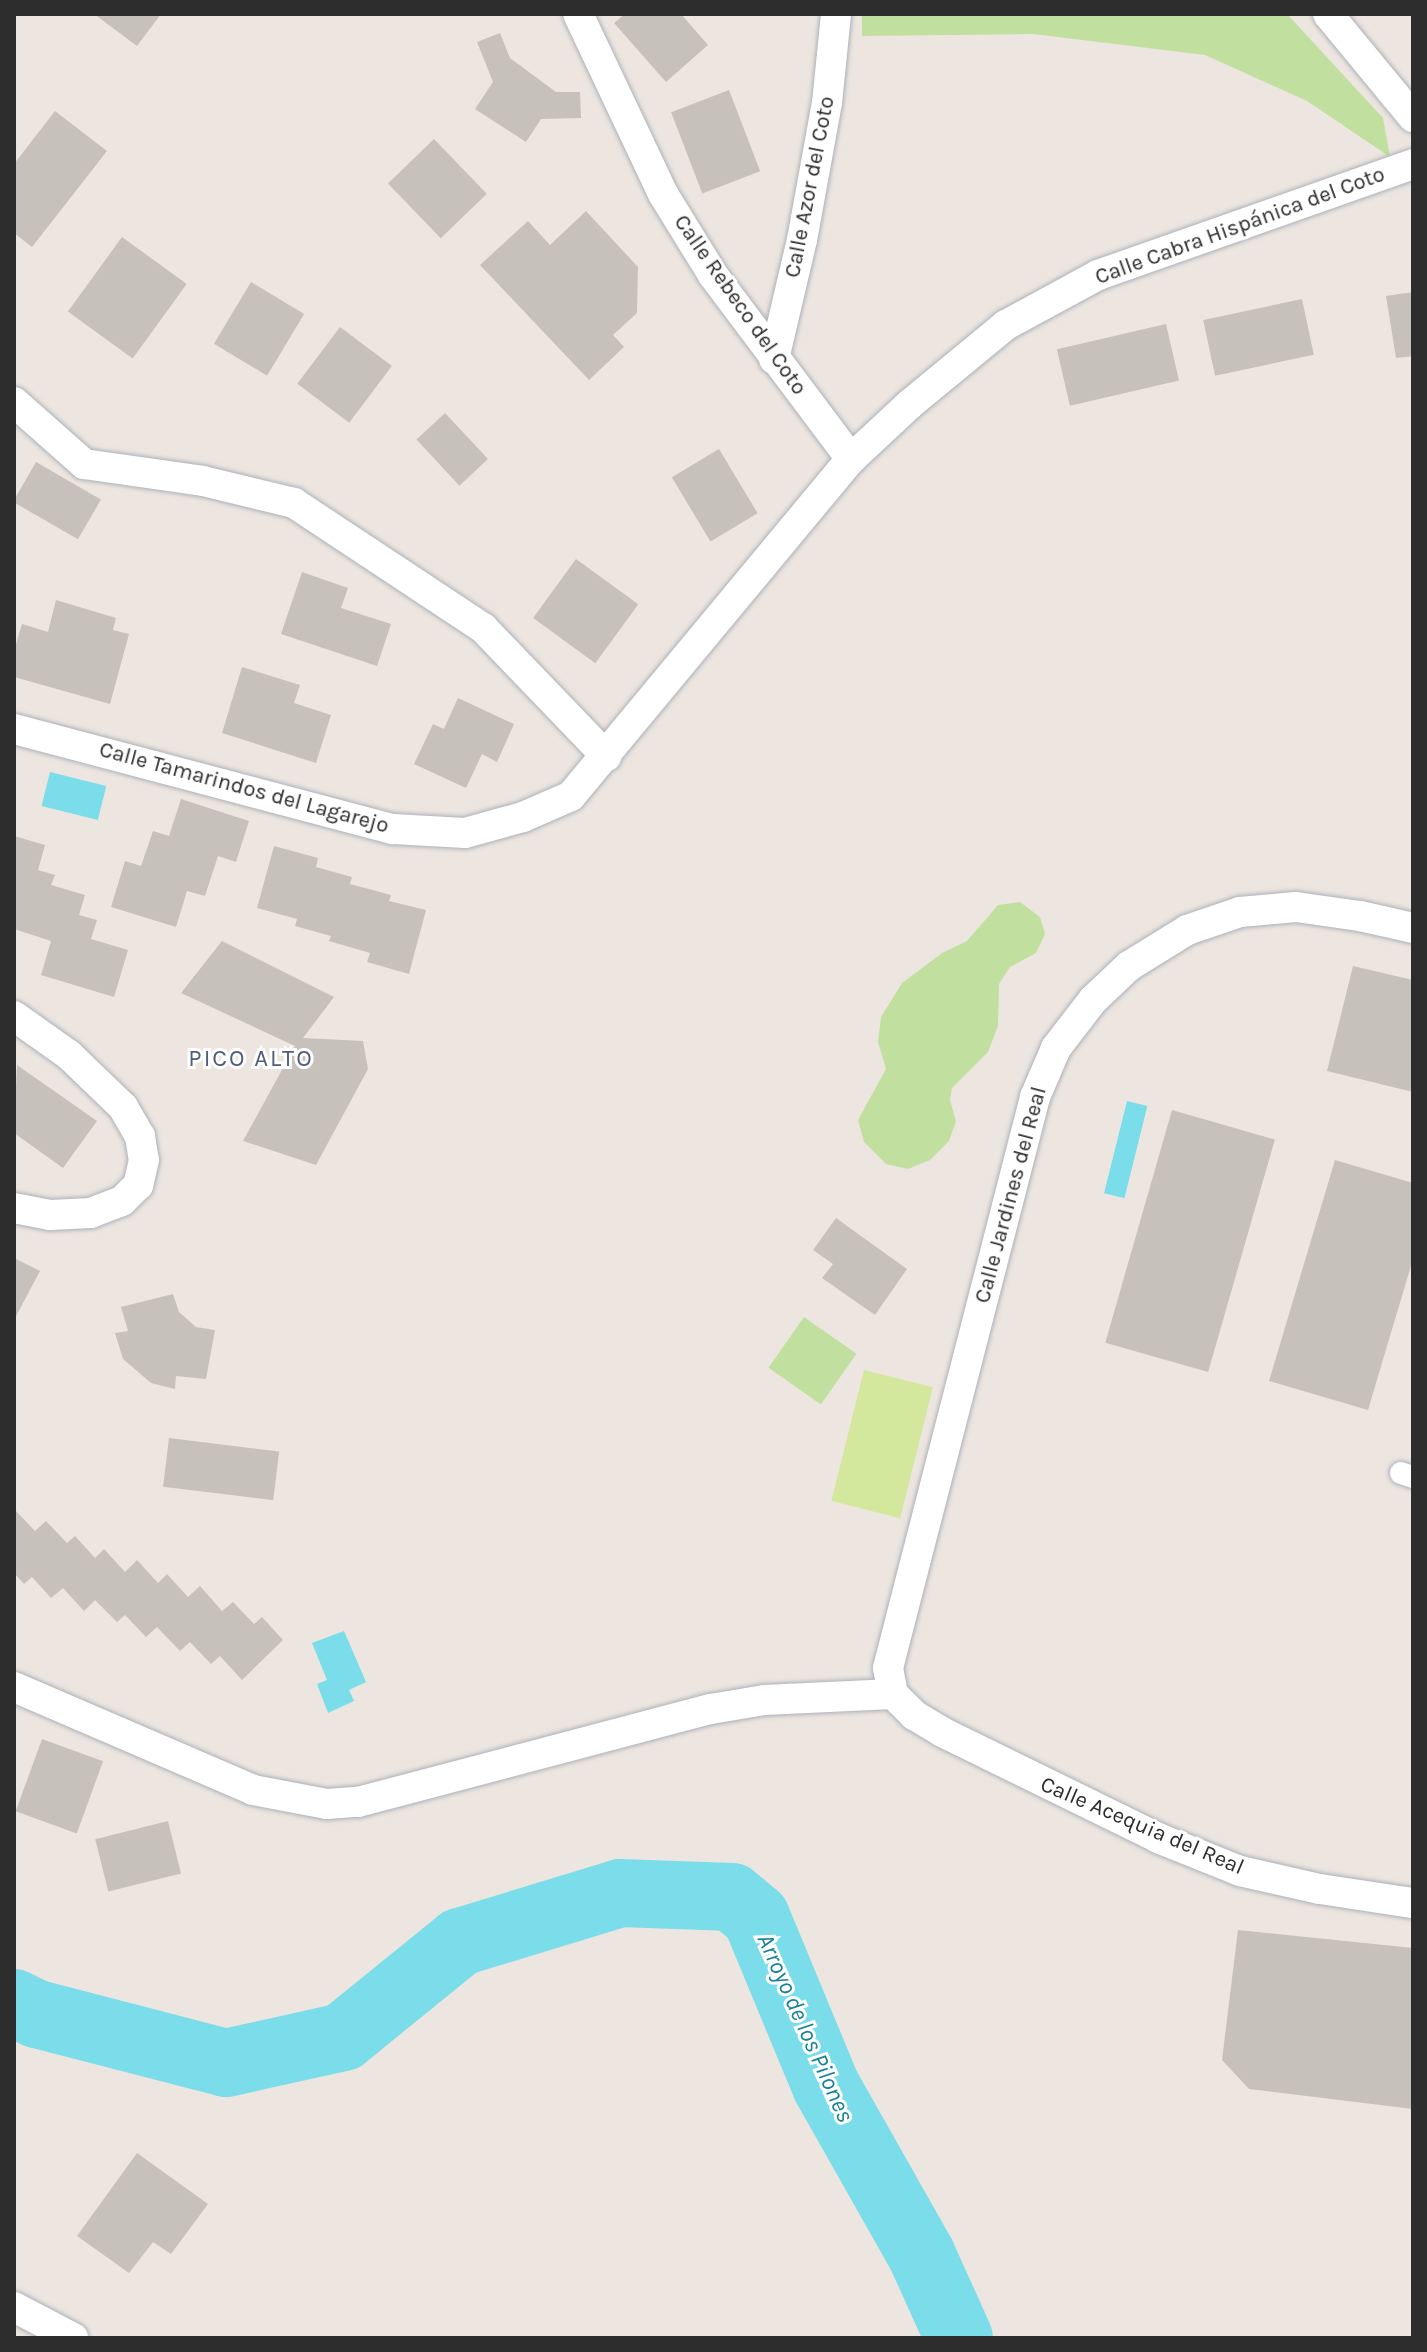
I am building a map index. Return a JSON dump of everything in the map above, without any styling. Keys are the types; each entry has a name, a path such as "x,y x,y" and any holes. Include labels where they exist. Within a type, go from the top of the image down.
{"street":[{"name":"Calle Rebeco del Coto","path":"578,14 663,194 713,275 851,459"},
{"name":"Calle Azor del Coto","path":"774,359 802,240 824,118 836,14"},
{"path":"1328,14 1413,117"},
{"name":"Calle Cabra Hispánica del Coto","path":"722,617 851,459 910,404 1006,325 1098,275 1413,164"},
{"path":"14,402 84,464 203,481 294,503 483,628 606,756"},
{"name":"Calle Tamarindos del Lagarejo","path":"14,729 393,829 465,833 523,817 571,796 722,617"},
{"name":"Calle Jardines del Real","path":"893,1694 888,1668 1035,1097 1056,1048 1093,1000 1129,966 1187,930 1240,912 1296,907 1360,916 1413,928"},
{"path":"14,1016 69,1055 123,1107 140,1136 144,1160 138,1185 122,1201 91,1213 50,1215 14,1208"},
{"path":"14,1687 277,1797 327,1804 358,1802 711,1709 764,1700 893,1694"},
{"name":"Calle Acequia del Real","path":"893,1694 914,1715 942,1732 1158,1838 1240,1871 1320,1889 1413,1903"},
{"path":"14,2307 73,2338"}],"green space":[{"path":"862,14 1287,14 1383,118 1390,157 1307,101 1205,55 1033,34 862,36"},
{"path":"1020,902 1040,917 1045,934 1036,953 1010,967 999,984 998,1026 988,1052 952,1088 950,1100 956,1121 949,1141 930,1160 908,1169 886,1164 864,1142 858,1120 886,1069 878,1042 881,1017 902,983 942,953 967,941 998,905"},
{"path":"804,1317 856,1354 821,1404 768,1368"},
{"path":"864,1370 933,1387 900,1518 831,1501"}],"water":[{"path":"50,772 106,786 98,820 42,806"},
{"path":"1127,1101 1147,1106 1124,1198 1104,1193"},
{"path":"344,1631 366,1682 349,1690 354,1701 328,1713 317,1684 327,1680 312,1643"}],"building":[{"path":"94,14 161,14 137,46"},
{"path":"625,14 681,14 708,45 666,82 614,23"},
{"path":"500,33 510,58 556,92 580,92 581,118 541,119 526,142 475,109 493,82 477,42"},
{"path":"729,90 760,171 702,193 671,112"},
{"path":"55,111 107,151 32,247 14,233 14,164"},
{"path":"434,139 487,194 441,238 388,183"},
{"path":"586,211 638,267 637,313 613,335 624,347 589,380 480,265 528,221 550,245"},
{"path":"122,237 187,284 133,358 68,311"},
{"path":"251,282 304,314 267,376 214,344"},
{"path":"1413,292 1413,356 1396,358 1386,296"},
{"path":"1302,299 1314,355 1215,376 1203,320"},
{"path":"1166,324 1179,381 1070,406 1057,349"},
{"path":"340,327 392,366 349,423 297,384"},
{"path":"445,413 488,459 459,486 416,440"},
{"path":"719,449 758,513 710,542 672,477"},
{"path":"36,462 101,500 78,539 14,502"},
{"path":"576,559 638,604 595,663 533,618"},
{"path":"302,572 348,588 341,608 391,624 377,666 281,634"},
{"path":"56,600 116,618 113,630 129,634 110,704 14,677 14,651 22,624 48,632"},
{"path":"242,667 300,685 294,703 331,715 316,763 222,733"},
{"path":"458,698 514,724 497,762 482,754 466,788 414,764 433,724 444,729"},
{"path":"181,799 249,821 236,862 218,856 205,896 187,891 176,927 111,907 125,861 141,866 153,831 169,836"},
{"path":"14,836 45,845 38,870 55,875 51,885 85,895 79,915 97,920 91,939 128,950 114,997 41,975 51,941 14,929"},
{"path":"274,846 318,858 316,867 352,877 350,884 391,895 389,901 426,910 409,974 367,962 370,953 329,941 331,936 295,926 297,919 257,908"},
{"path":"222,941 334,997 303,1038 363,1041 368,1069 316,1165 243,1141 295,1046 181,993"},
{"path":"1353,966 1413,980 1413,1092 1327,1071"},
{"path":"17,1065 97,1121 63,1168 14,1133"},
{"path":"1172,1110 1275,1139 1208,1372 1105,1343"},
{"path":"1335,1160 1413,1183 1413,1259 1368,1410 1269,1381"},
{"path":"836,1218 907,1269 875,1315 822,1278 833,1264 813,1250"},
{"path":"14,1258 40,1271 14,1320"},
{"path":"173,1294 179,1312 196,1327 215,1330 206,1379 176,1376 175,1389 151,1383 123,1359 115,1333 128,1331 121,1307"},
{"path":"169,1438 279,1452 273,1500 163,1487"},
{"path":"14,1509 35,1531 46,1521 67,1543 75,1536 95,1558 104,1549 125,1572 137,1560 158,1583 167,1574 188,1597 200,1586 222,1611 233,1602 254,1624 262,1617 283,1640 242,1680 220,1656 211,1664 190,1642 180,1651 157,1627 146,1637 125,1615 117,1622 95,1600 84,1611 63,1588 51,1598 32,1577 24,1584 14,1573"},
{"path":"42,1739 103,1761 77,1834 16,1811"},
{"path":"168,1821 181,1873 108,1892 95,1839"},
{"path":"1238,1930 1413,1948 1413,2109 1249,2089 1222,2060"},
{"path":"137,2153 208,2204 171,2254 153,2242 129,2273 77,2236"}],"waterway":[{"name":"Arroyo de los Pilones","path":"14,2003 37,2014 226,2063 343,2037 460,1942 620,1893 732,1897 756,1917 826,2086 922,2256 959,2338"}],"district":[{"name":"PICO ALTO","path":"251,1059"}]}
